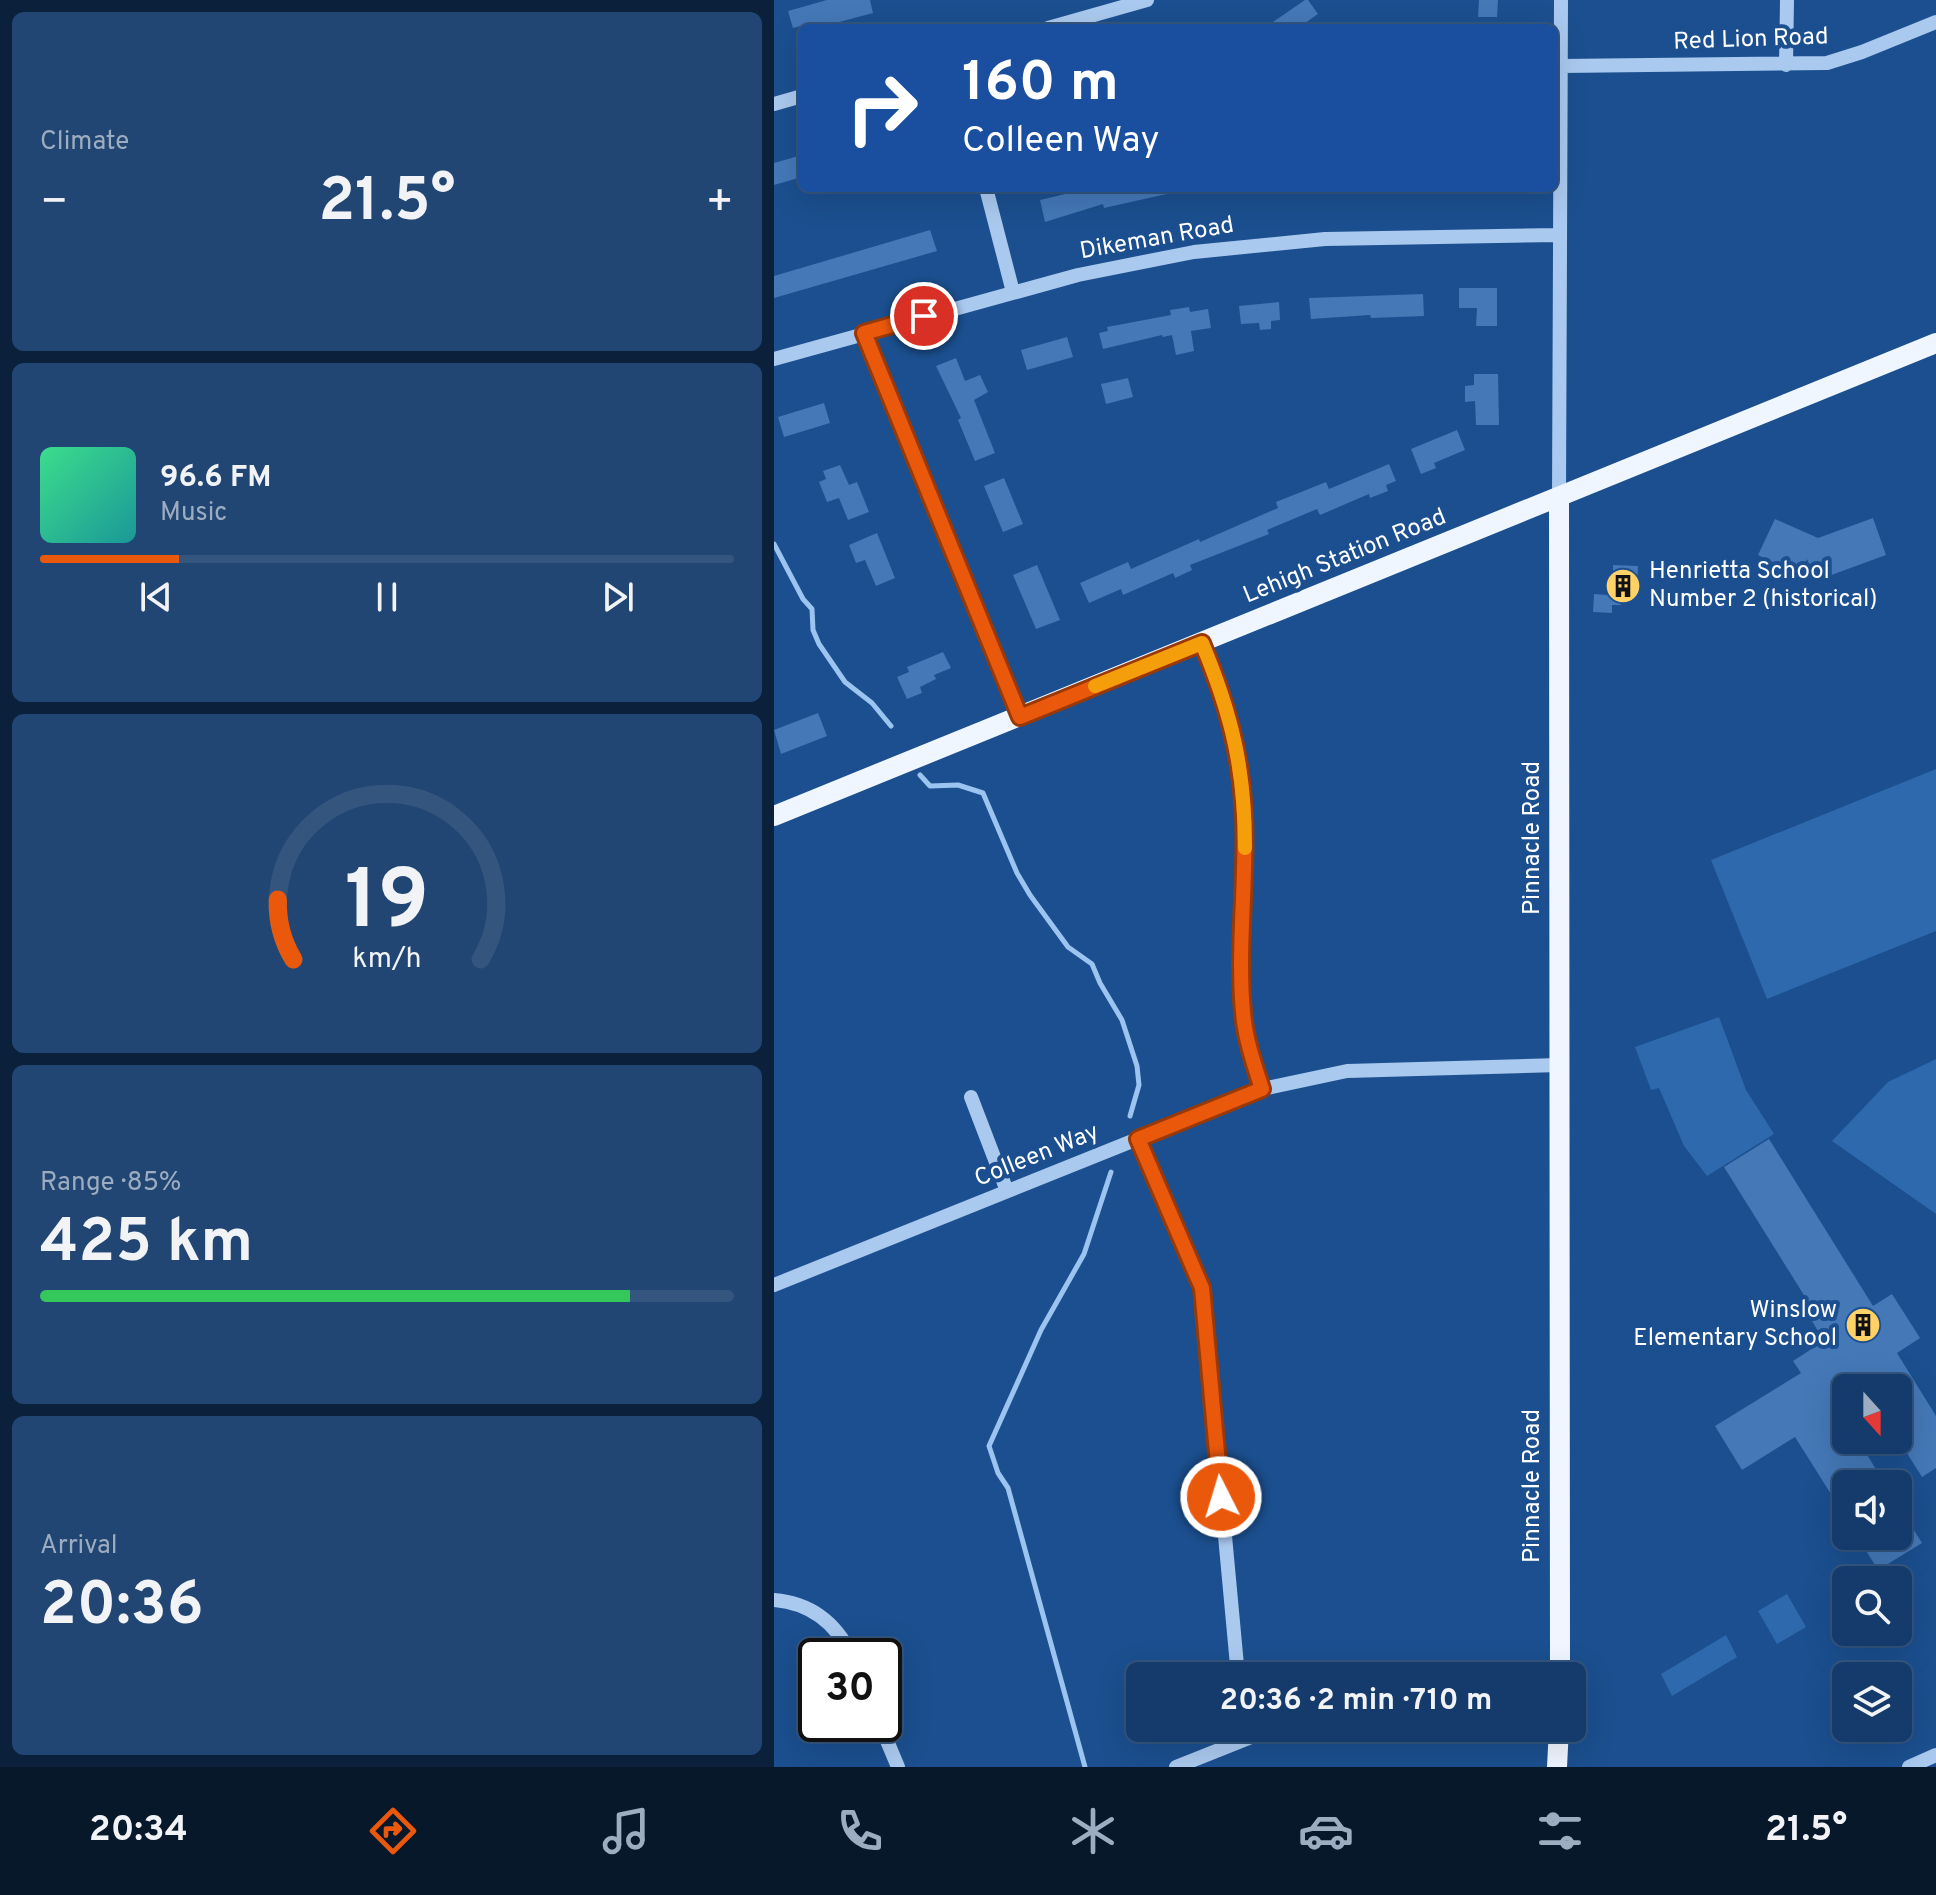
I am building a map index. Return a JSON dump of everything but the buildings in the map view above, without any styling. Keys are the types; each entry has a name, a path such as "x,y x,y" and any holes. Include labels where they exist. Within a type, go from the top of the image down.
{"main road":[{"name":"Lehigh Station Road","path":"774,816 1936,343"},
{"name":"Pinnacle Road","path":"1559,497 1560,1662"},
{"path":"1557,1767 1558,1742"}],"street":[{"path":"1062,24 1147,0"},
{"name":"Pinnacle Road","path":"1559,497 1561,0"},
{"path":"1786,65 1787,0"},
{"name":"Red Lion Road","path":"1561,66 1827,63 1936,22"},
{"path":"774,104 798,97"},
{"path":"987,192 1013,292"},
{"name":"Dikeman Road","path":"774,359 1013,292 1132,263 1258,244 1353,238 1559,235"},
{"path":"864,333 1020,717"},
{"path":"1202,643 1234,732 1240,770 1245,844 1241,978 1243,1015 1262,1089"},
{"name":"Colleen Way","path":"774,1285 1262,1089 1347,1071 1559,1065"},
{"path":"971,1097 1007,1191"},
{"path":"1138,1139 1202,1288 1237,1662"},
{"path":"774,1600 803,1605 821,1616 841,1638"},
{"path":"888,1742 898,1767"},
{"path":"1176,1767 1225,1742"},
{"path":"1909,1767 1936,1755"}],"shaded area":[{"path":"1936,769 1936,931 1767,999 1711,860"},
{"path":"1719,1017 1746,1090 1774,1134 1707,1176 1684,1146 1659,1088 1651,1090 1635,1047"},
{"path":"1936,1059 1936,1214 1832,1141 1888,1082"},
{"path":"1787,1594 1806,1627 1777,1644 1758,1611"},
{"path":"1726,1635 1737,1657 1672,1696 1661,1674"}],"waterway":[{"path":"774,544 803,599 812,609 813,630 819,644 845,682 872,703 891,726"},
{"path":"920,775 930,786 958,785 983,793 1017,873 1030,895 1068,947 1092,964 1122,1020 1137,1066 1139,1085 1130,1116"},
{"path":"1085,1767 1008,1488 998,1473 989,1446 1041,1330 1084,1254 1111,1172"}],"slow traffic":[{"path":"1095,686 1202,643 1234,732 1245,848"}],"place":[{"name":"Henrietta School Number 2 (historical)","path":"1623,586"},
{"name":"Winslow Elementary School","path":"1863,1325"}],"route":[{"path":"924,316 864,333 1020,717 1202,643 1234,732 1245,844 1241,978 1243,1015 1262,1089 1138,1139 1202,1288 1221,1497"}]}
